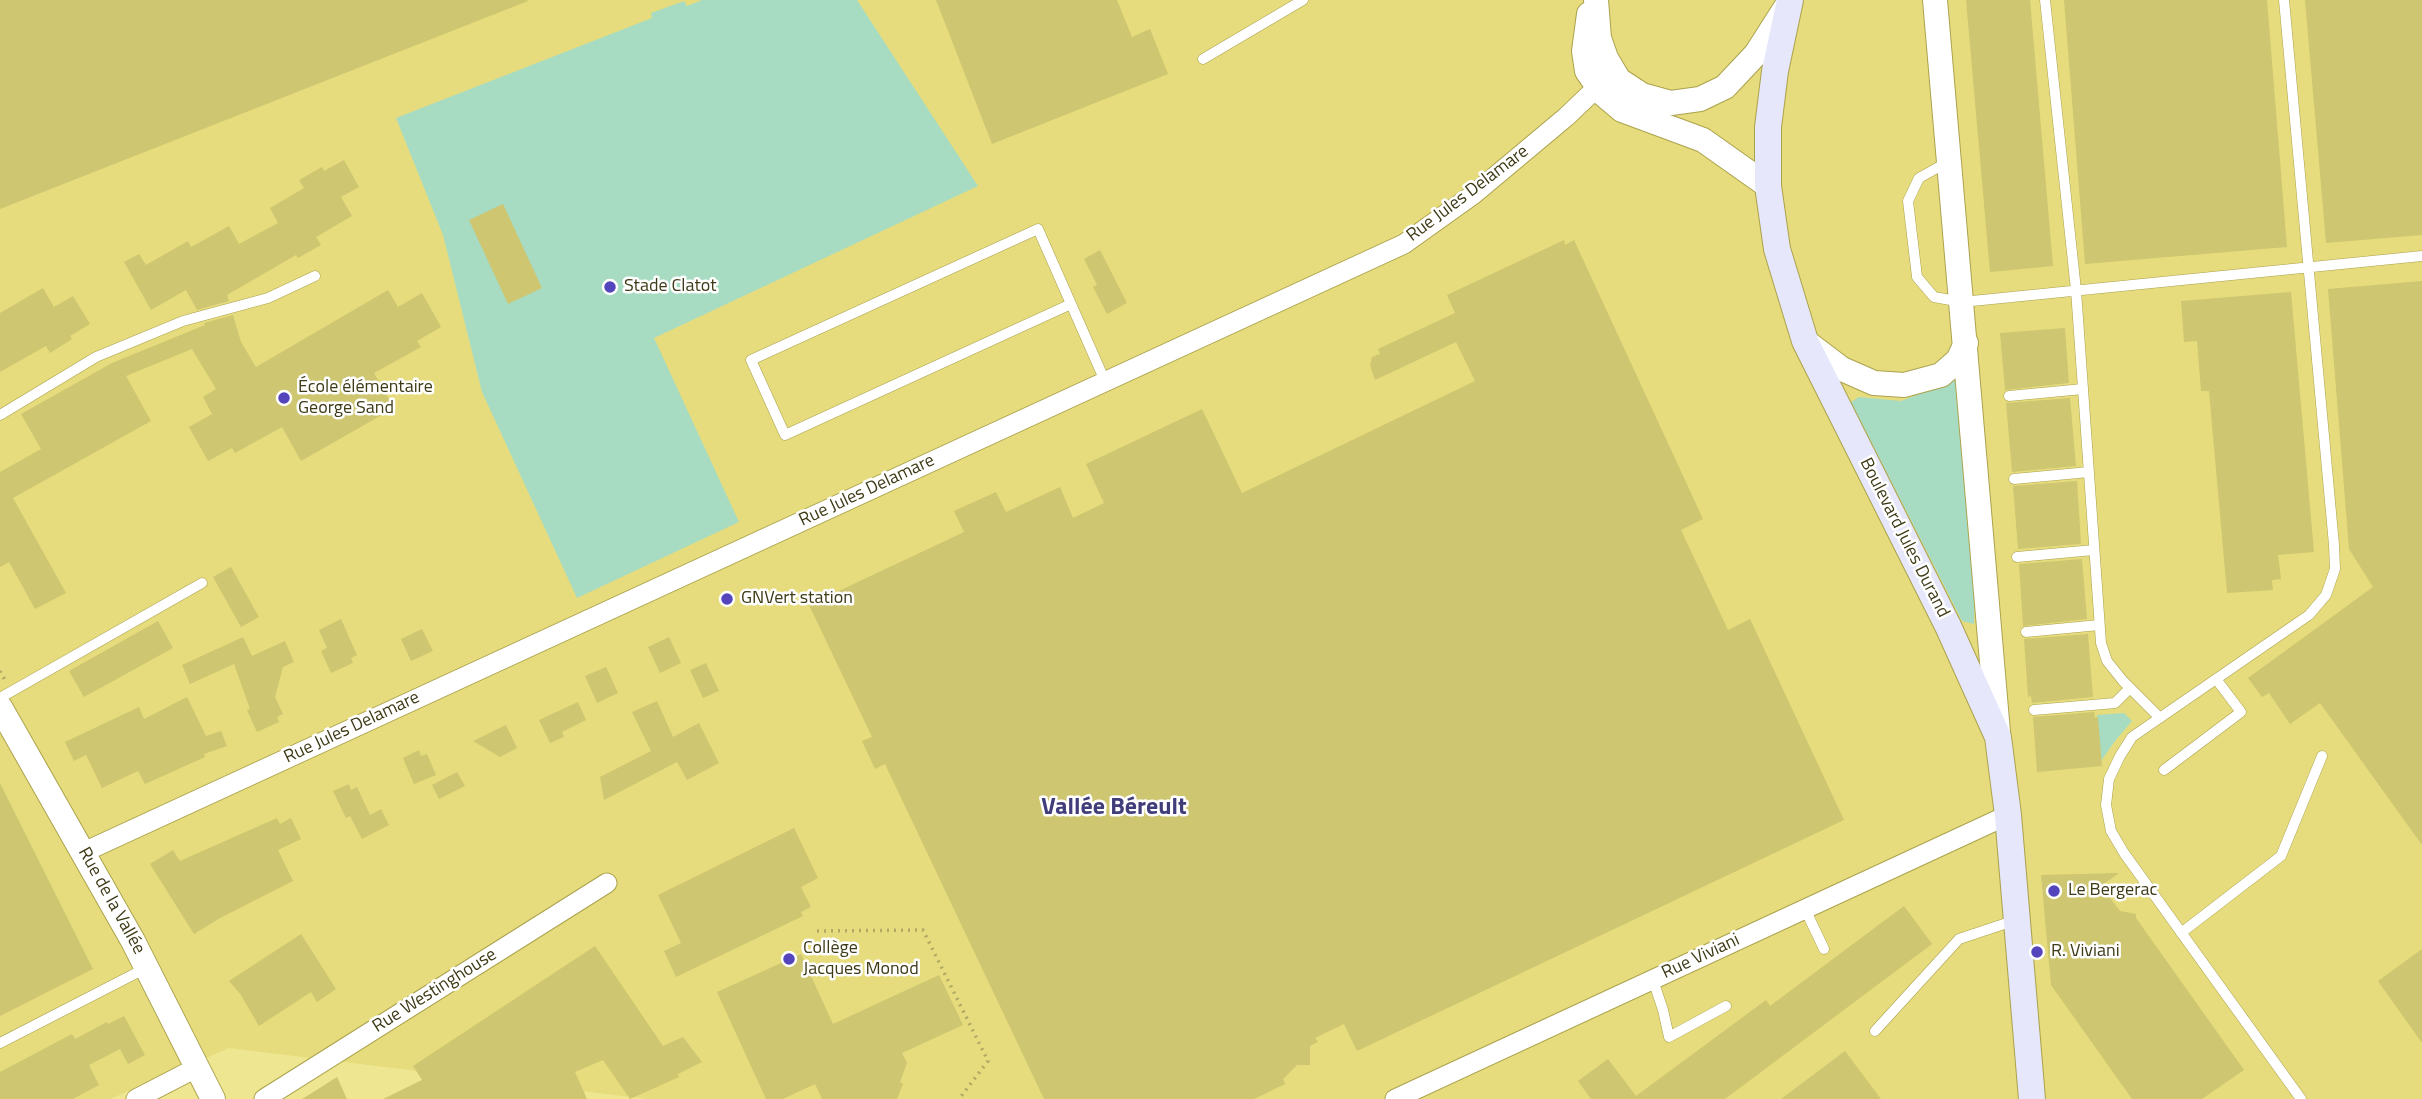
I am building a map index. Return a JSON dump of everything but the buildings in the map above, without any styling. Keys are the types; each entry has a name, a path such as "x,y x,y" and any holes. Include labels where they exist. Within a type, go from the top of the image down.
{"main road":[{"name":"Boulevard Jules Durand","path":"1790,0 1775,71 1768,127 1768,186 1777,249 1805,341 1948,626 1998,737 2008,815 2032,1099"}],"street":[{"name":"Boulevard Jules Durand","path":"1595,0 1586,27 1584,51 1587,72 1605,80 1619,80 1642,95 1671,103 1700,99 1726,87 1756,54 1790,0"},
{"name":"Boulevard Jules Durand","path":"1935,0 1998,737"},
{"name":"Boulevard Jules Durand","path":"1605,80 1622,110 1703,140 1768,186"},
{"name":"Rue Jules Delamare","path":"84,852 1404,243 1474,194 1566,117 1605,80"},
{"path":"1805,341 1842,369 1874,383 1904,385 1941,375 1958,360 1966,343"},
{"name":"Rue de la Vallée","path":"0,707 147,967 213,1099"},
{"name":"Rue Viviani","path":"1395,1099 2008,815"},
{"name":"Rue Westinghouse","path":"264,1099 607,883"},
{"path":"136,1099 198,1067"}],"lane":[{"path":"1203,59 1303,0"},
{"path":"2045,0 2076,290 2101,643 2108,661 2160,718"},
{"path":"2284,0 2335,569 2326,595 2309,615 2132,737 2109,779 2106,805 2111,831 2124,853 2301,1099"},
{"path":"1950,161 1919,178 1908,201 1916,277 1934,297 1962,302 2422,256"},
{"path":"1071,304 785,435 751,360 1038,229 1105,381"},
{"path":"0,415 96,357 183,321 268,298 315,276"},
{"path":"2009,396 2083,389"},
{"path":"2014,479 2089,472"},
{"path":"2017,557 2094,550"},
{"path":"0,698 202,583"},
{"path":"2026,632 2099,625"},
{"path":"2164,770 2241,712 2216,679"},
{"path":"2034,710 2115,702 2130,688"},
{"path":"2181,933 2281,856 2322,756"},
{"path":"1805,909 1824,949"},
{"path":"1875,1031 1959,939 2017,919"},
{"path":"0,1043 147,967"},
{"path":"1653,980 1669,1037 1726,1006"}],"path":[{"path":"817,931 923,930 988,1061 960,1099"}],"shaded area":[{"path":"0,0 2422,0 2422,1099 647,1099 229,1048 110,1099 0,1099"}],"green space":[{"name":"Stade Clatot","path":"702,0 857,0 978,186 654,338 739,522 577,598 482,392 443,235 396,118 652,18 651,13 684,1 687,6"},
{"path":"1964,358 1977,527 1974,624 1962,621 1851,402 1859,397 1901,401 1948,383"},
{"path":"2124,713 2132,721 2101,761 2097,715"}],"place":[{"name":"Stade Clatot","path":"610,287"},
{"name":"École élémentaire George Sand","path":"284,398"},
{"name":"GNVert station","path":"727,599"},
{"name":"Le Bergerac","path":"2054,891"},
{"name":"R. Viviani","path":"2037,952"},
{"name":"Collège Jacques Monod","path":"789,959"}],"district":[{"name":"Vallée Béreult","path":"1114,808"}]}
